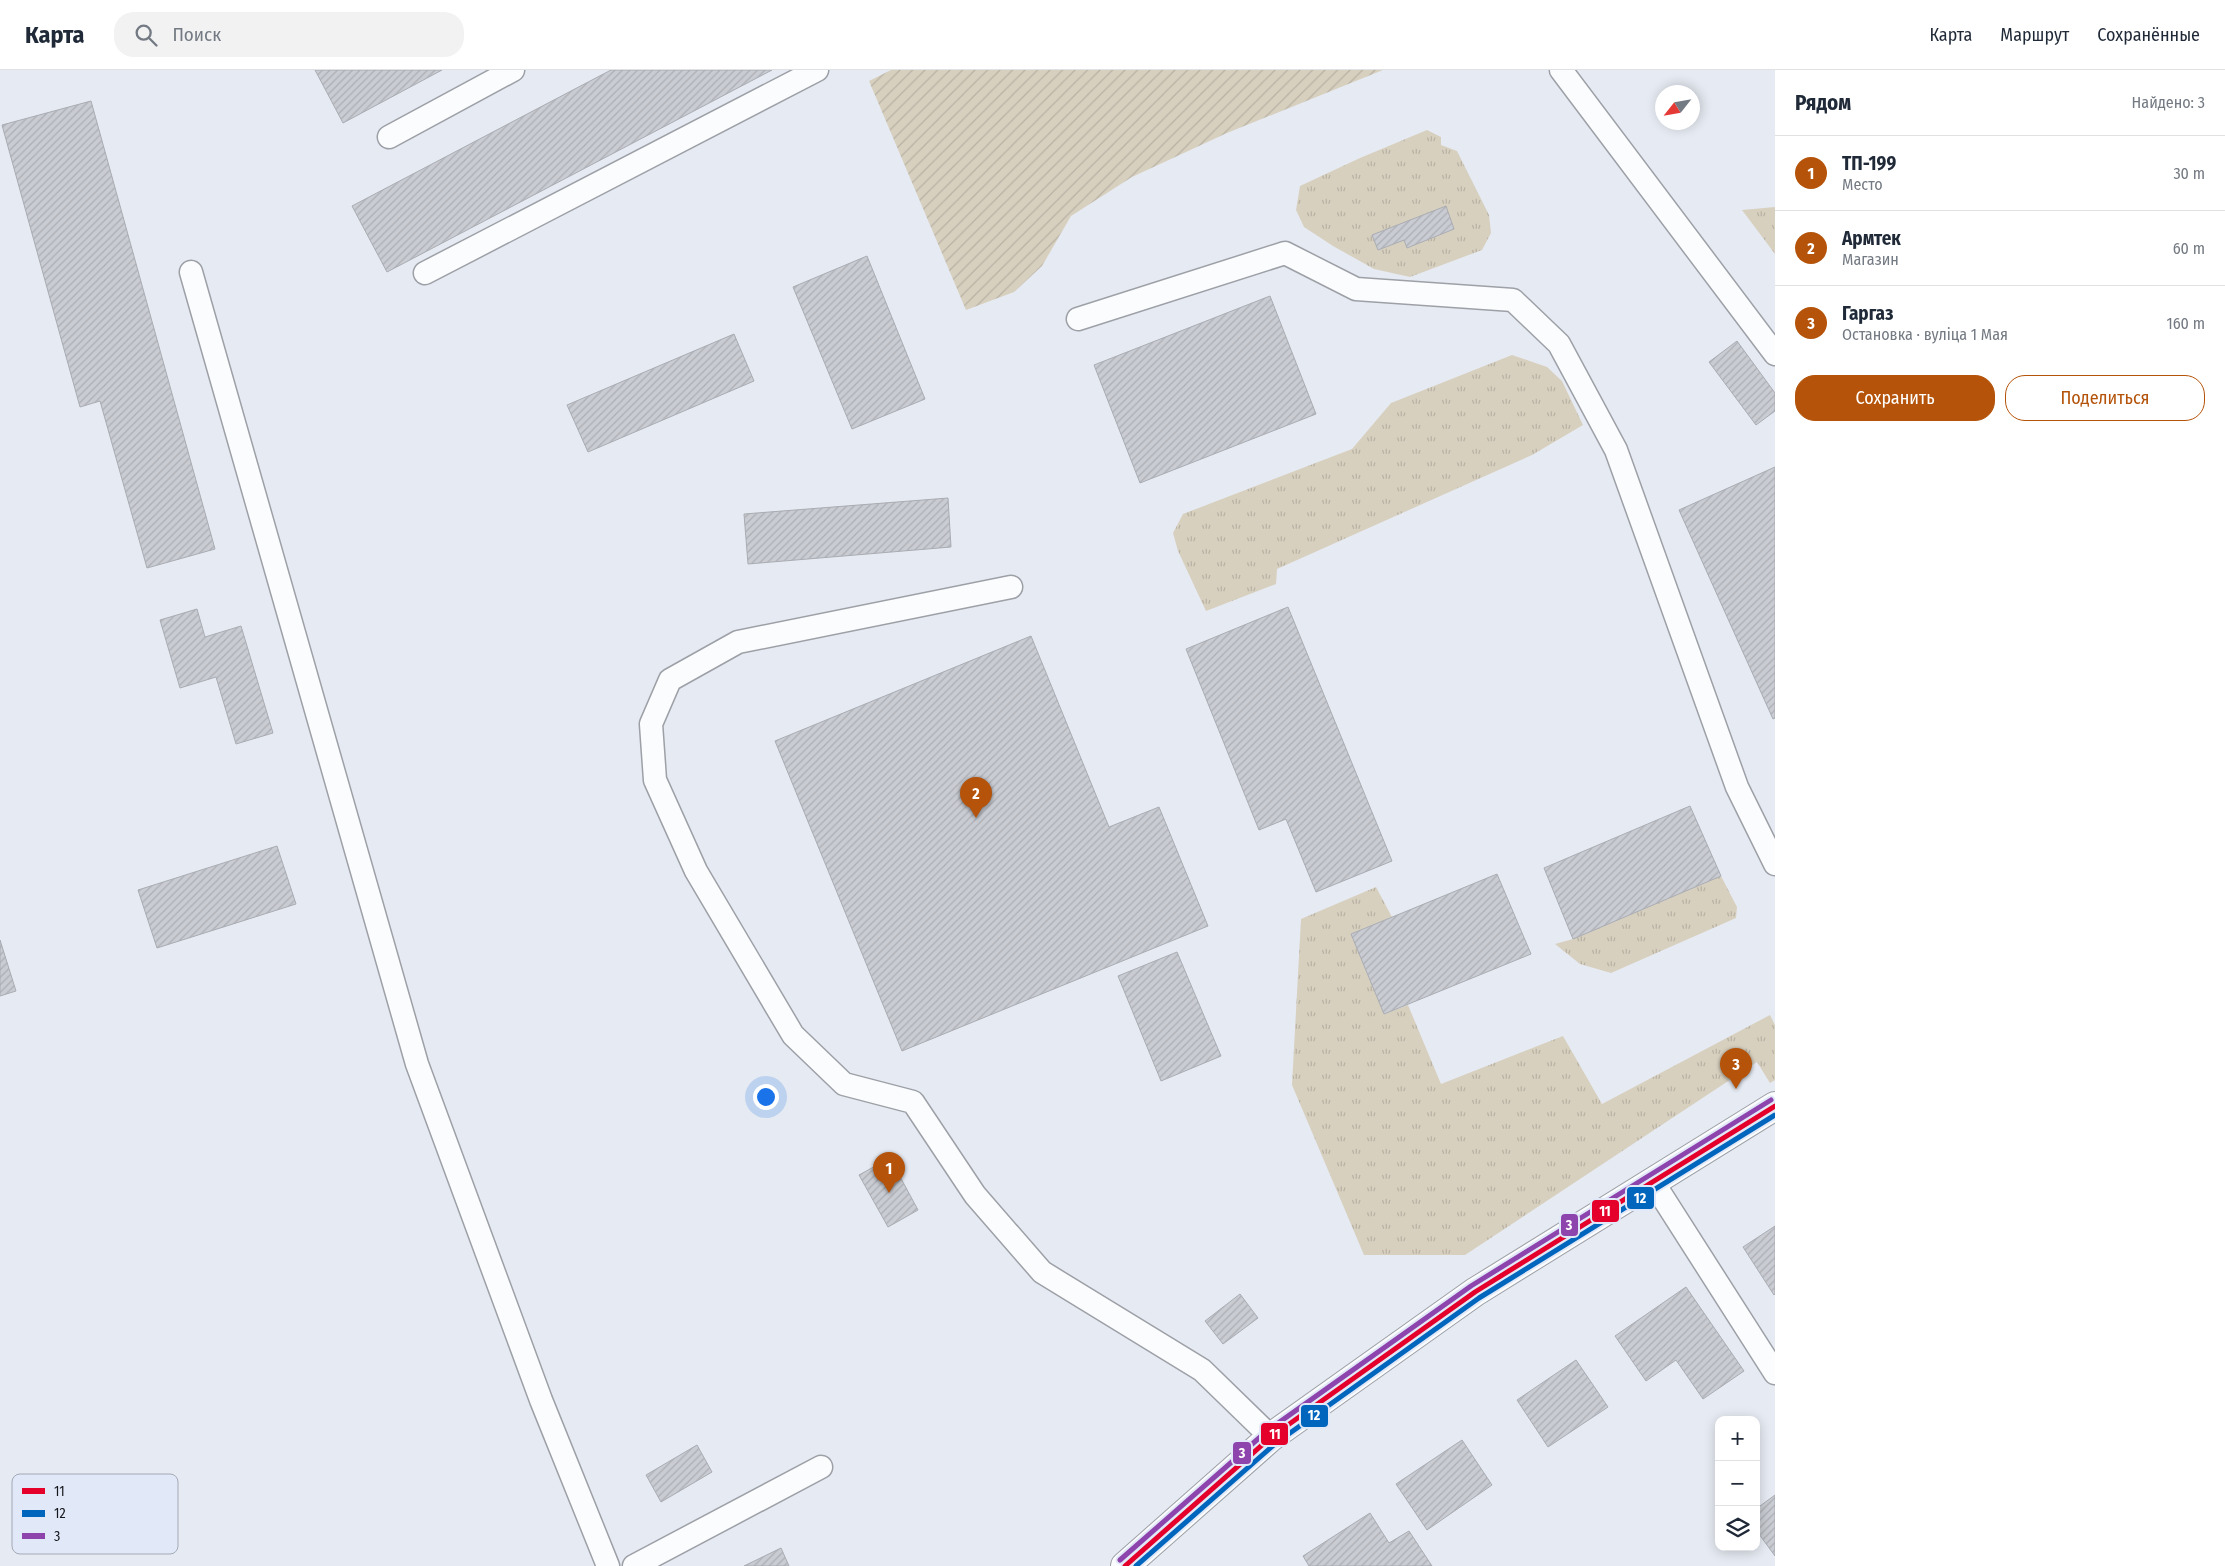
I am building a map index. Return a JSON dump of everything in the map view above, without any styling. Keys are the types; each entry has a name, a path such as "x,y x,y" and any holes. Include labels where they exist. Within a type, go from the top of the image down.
{"street":[{"path":"1125,1566 1271,1437 1475,1292 1775,1106"}],"lane":[{"path":"389,137 513,70"},
{"path":"425,273 817,70"},
{"path":"1561,70 1775,354"},
{"path":"1078,319 1285,253 1356,289 1513,300 1559,344 1616,450 1737,787 1775,864"},
{"path":"191,272 417,1064 541,1400 608,1566"},
{"path":"1011,586 738,642 670,680 651,724 655,780 696,870 793,1035 844,1084 912,1102 975,1195 1042,1272 1202,1370 1271,1437"},
{"path":"1653,1182 1775,1373"},
{"path":"634,1566 821,1467"}],"green space":[{"path":"891,70 1383,70 1227,133 1132,177 1071,216 1042,266 1014,292 966,310 869,81"},
{"path":"1427,130 1441,137 1441,145 1457,151 1489,215 1491,233 1482,250 1410,277 1374,269 1304,227 1296,210 1300,186","holes":["1446,207 1454,229 1407,248 1404,240 1378,250 1372,235"]},
{"path":"1775,207 1775,254 1742,210"},
{"path":"1512,355 1547,367 1562,381 1583,425 1532,455 1277,569 1276,584 1206,611 1178,551 1173,533 1183,514 1352,449 1391,403"},
{"path":"1721,876 1737,907 1736,918 1611,973 1580,964 1555,944 1573,939"},
{"path":"1376,887 1392,917 1351,934 1384,1014 1408,1005 1441,1084 1563,1036 1602,1104 1770,1015 1775,1025 1775,1080 1770,1083 1757,1062 1465,1255 1364,1255 1292,1085 1301,919"}],"building":[{"path":"315,70 442,70 343,123"},
{"path":"611,70 772,70 387,272 352,206"},
{"path":"91,101 215,549 147,568 100,401 80,407 2,125"},
{"path":"1446,206 1454,229 1407,248 1404,240 1378,250 1372,235"},
{"path":"867,256 925,399 852,429 793,287"},
{"path":"1270,296 1316,414 1140,483 1094,365"},
{"path":"734,334 754,381 588,452 567,405"},
{"path":"1737,341 1775,393 1775,411 1756,425 1709,362"},
{"path":"1775,467 1775,718 1773,719 1679,510"},
{"path":"948,498 951,547 748,564 744,514"},
{"path":"1288,607 1392,861 1316,892 1286,819 1259,830 1186,649"},
{"path":"197,609 205,637 241,626 273,733 236,744 216,677 180,688 160,620"},
{"path":"1031,636 1109,827 1159,807 1208,926 902,1051 775,741"},
{"path":"1690,806 1721,876 1573,939 1544,868"},
{"path":"277,846 296,904 157,948 138,890"},
{"path":"1497,874 1531,954 1384,1014 1351,934"},
{"path":"0,940 16,991 0,996"},
{"path":"1177,952 1221,1056 1161,1081 1118,976"},
{"path":"890,1158 918,1210 888,1227 859,1175"},
{"path":"1775,1226 1775,1294 1774,1295 1743,1247"},
{"path":"1686,1287 1744,1371 1703,1399 1676,1360 1646,1381 1615,1336"},
{"path":"1240,1294 1258,1318 1223,1344 1205,1321"},
{"path":"1576,1360 1608,1407 1548,1447 1517,1400"},
{"path":"1462,1440 1492,1485 1427,1530 1396,1484"},
{"path":"697,1445 712,1472 661,1502 646,1475"},
{"path":"1775,1495 1775,1556 1760,1535 1760,1506"},
{"path":"1370,1513 1389,1543 1409,1531 1432,1566 1309,1566 1303,1556"},
{"path":"781,1548 789,1566 744,1566"}],"transit line":[{"name":"3","path":"1120,1560 1267,1431 1471,1286 1771,1100"},
{"name":"11","path":"1125,1566 1271,1437 1475,1292 1775,1106"},
{"name":"12","path":"1136,1566 1276,1443 1479,1298 1775,1115"}],"place":[{"name":"Армтек","path":"976,818"},
{"name":"Гаргаз","path":"1736,1089"},
{"name":"ТП-199","path":"889,1193"}]}
